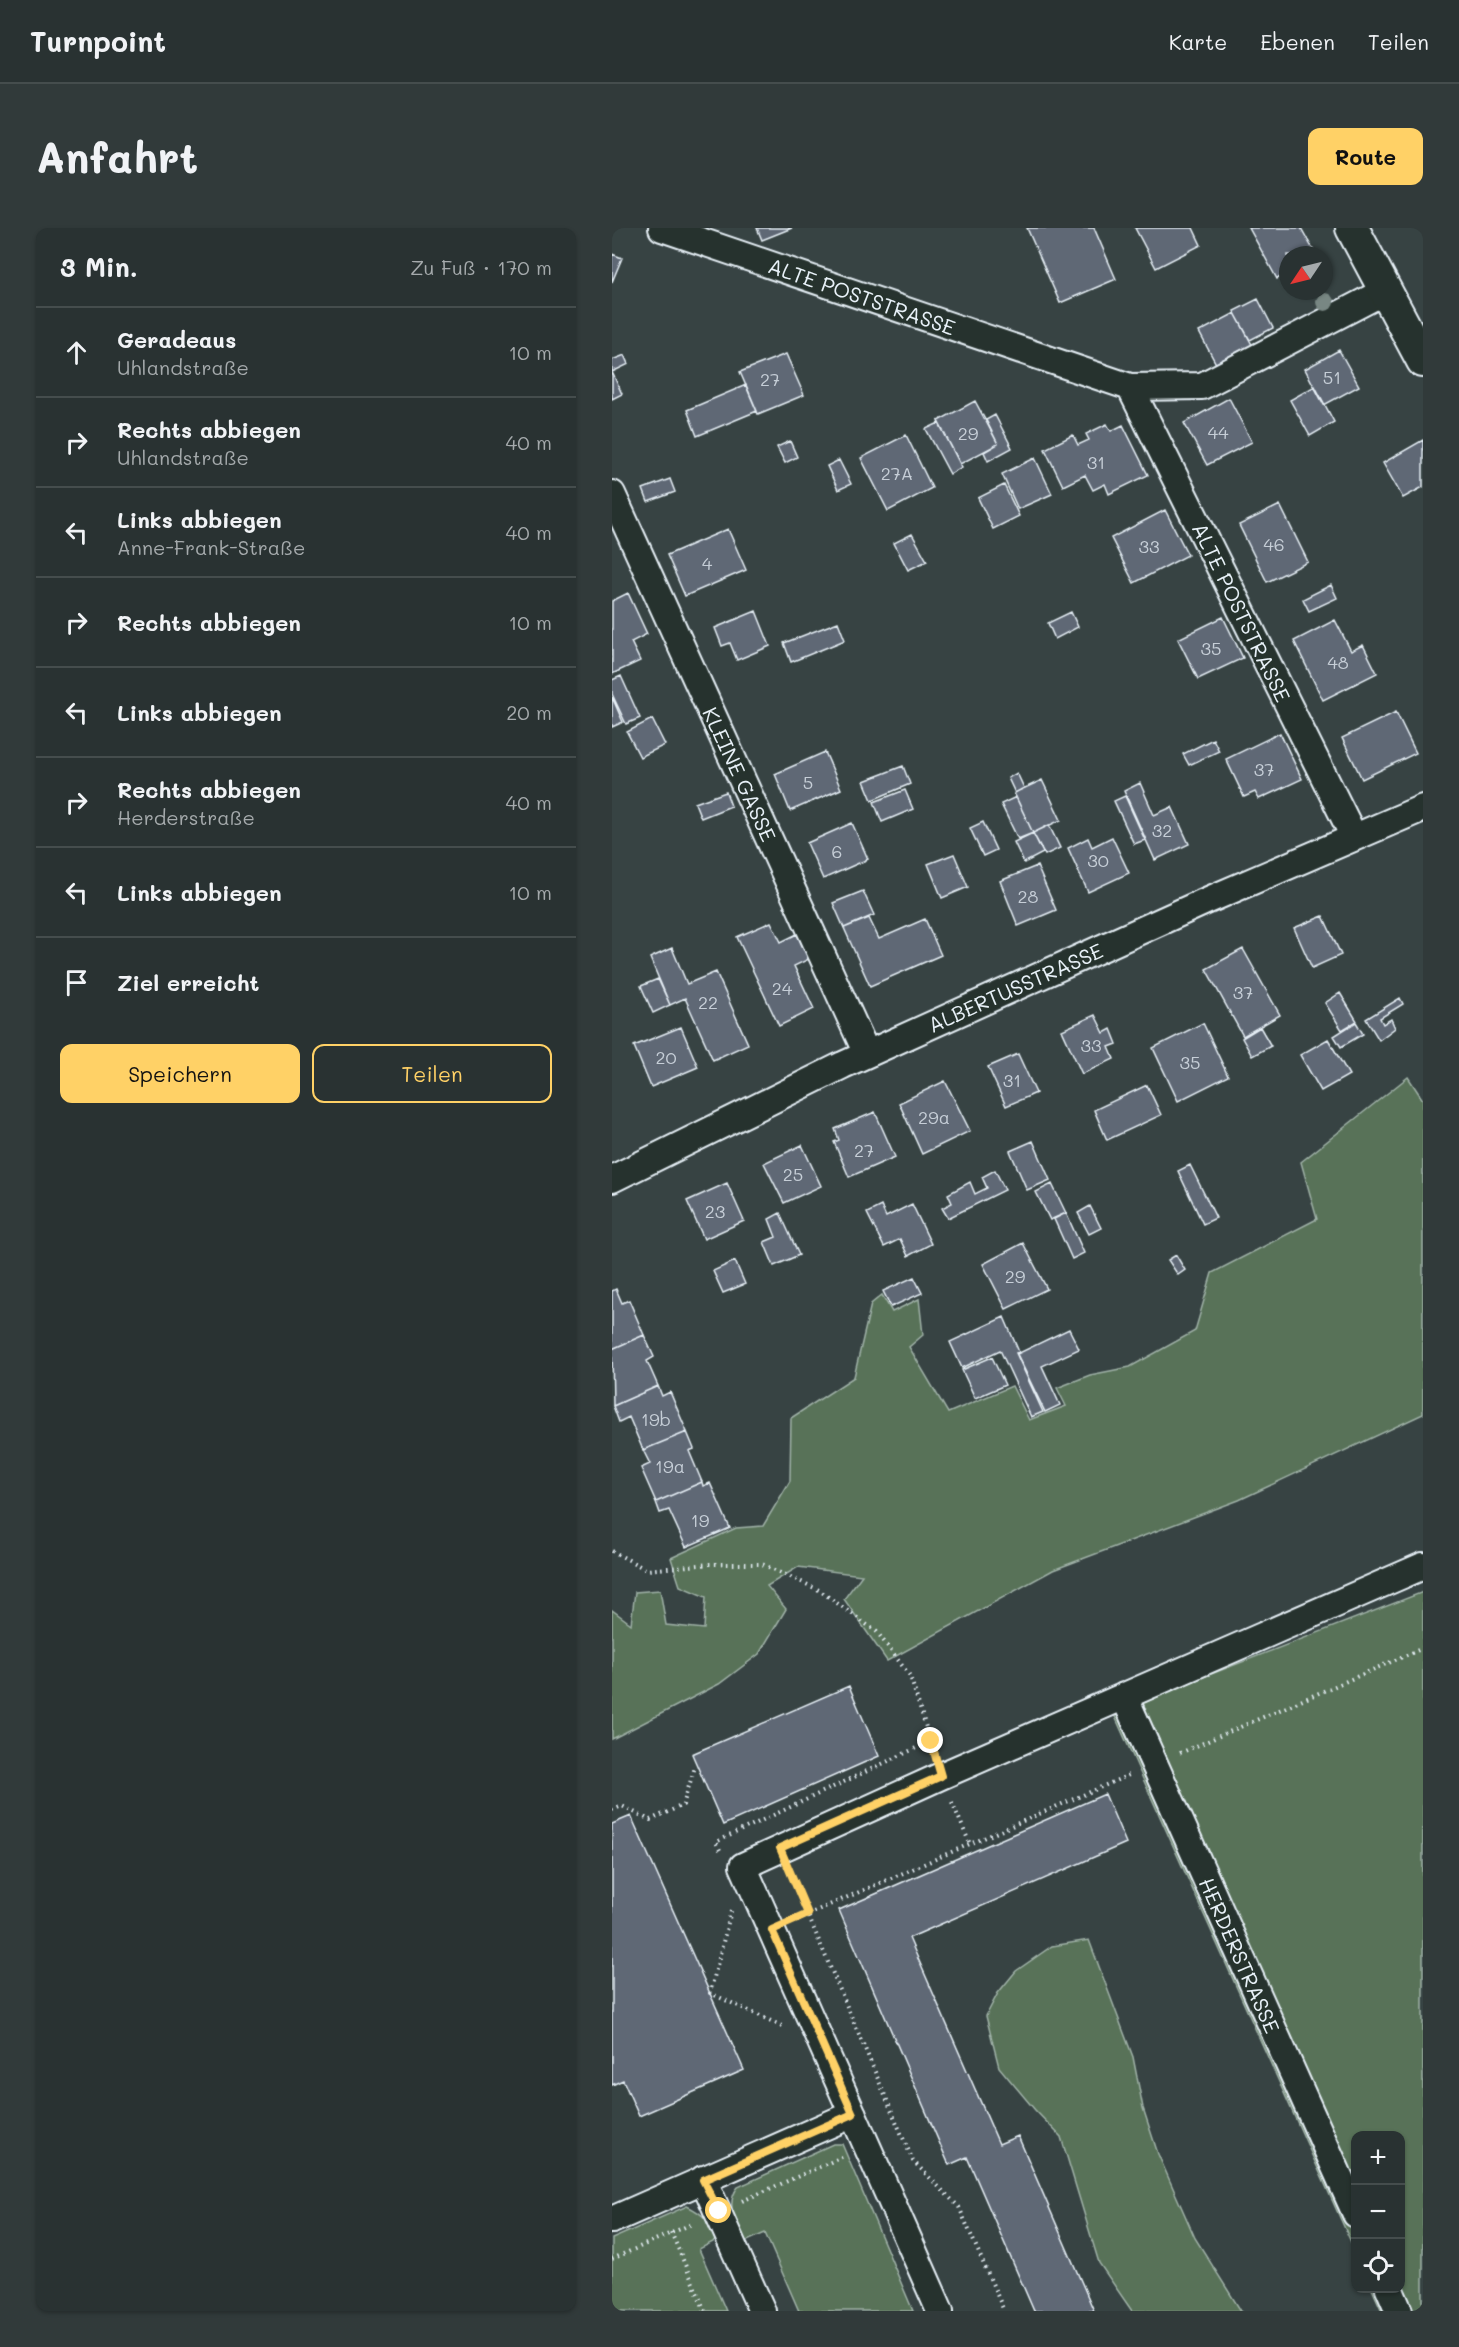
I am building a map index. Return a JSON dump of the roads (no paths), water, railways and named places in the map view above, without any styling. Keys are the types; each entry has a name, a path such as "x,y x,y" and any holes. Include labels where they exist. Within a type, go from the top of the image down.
{"street":[{"name":"ALTE POSTSTRASSE","path":"662,228 1130,387 1202,386 1386,291"},
{"path":"1352,228 1423,361"},
{"name":"ALTE POSTSTRASSE","path":"1130,387 1354,837"},
{"name":"KLEINE GASSE","path":"612,494 867,1054"},
{"name":"ALBERTUSSTRASSE","path":"612,1179 867,1054 1206,901 1423,808"},
{"path":"940,2311 743,1866 941,1776 1423,1566"},
{"name":"HERDERSTRASSE","path":"1124,1696 1351,2203"},
{"path":"612,2220 853,2114"},
{"path":"703,2180 762,2311"},
{"path":"1391,2293 1399,2311"}]}
